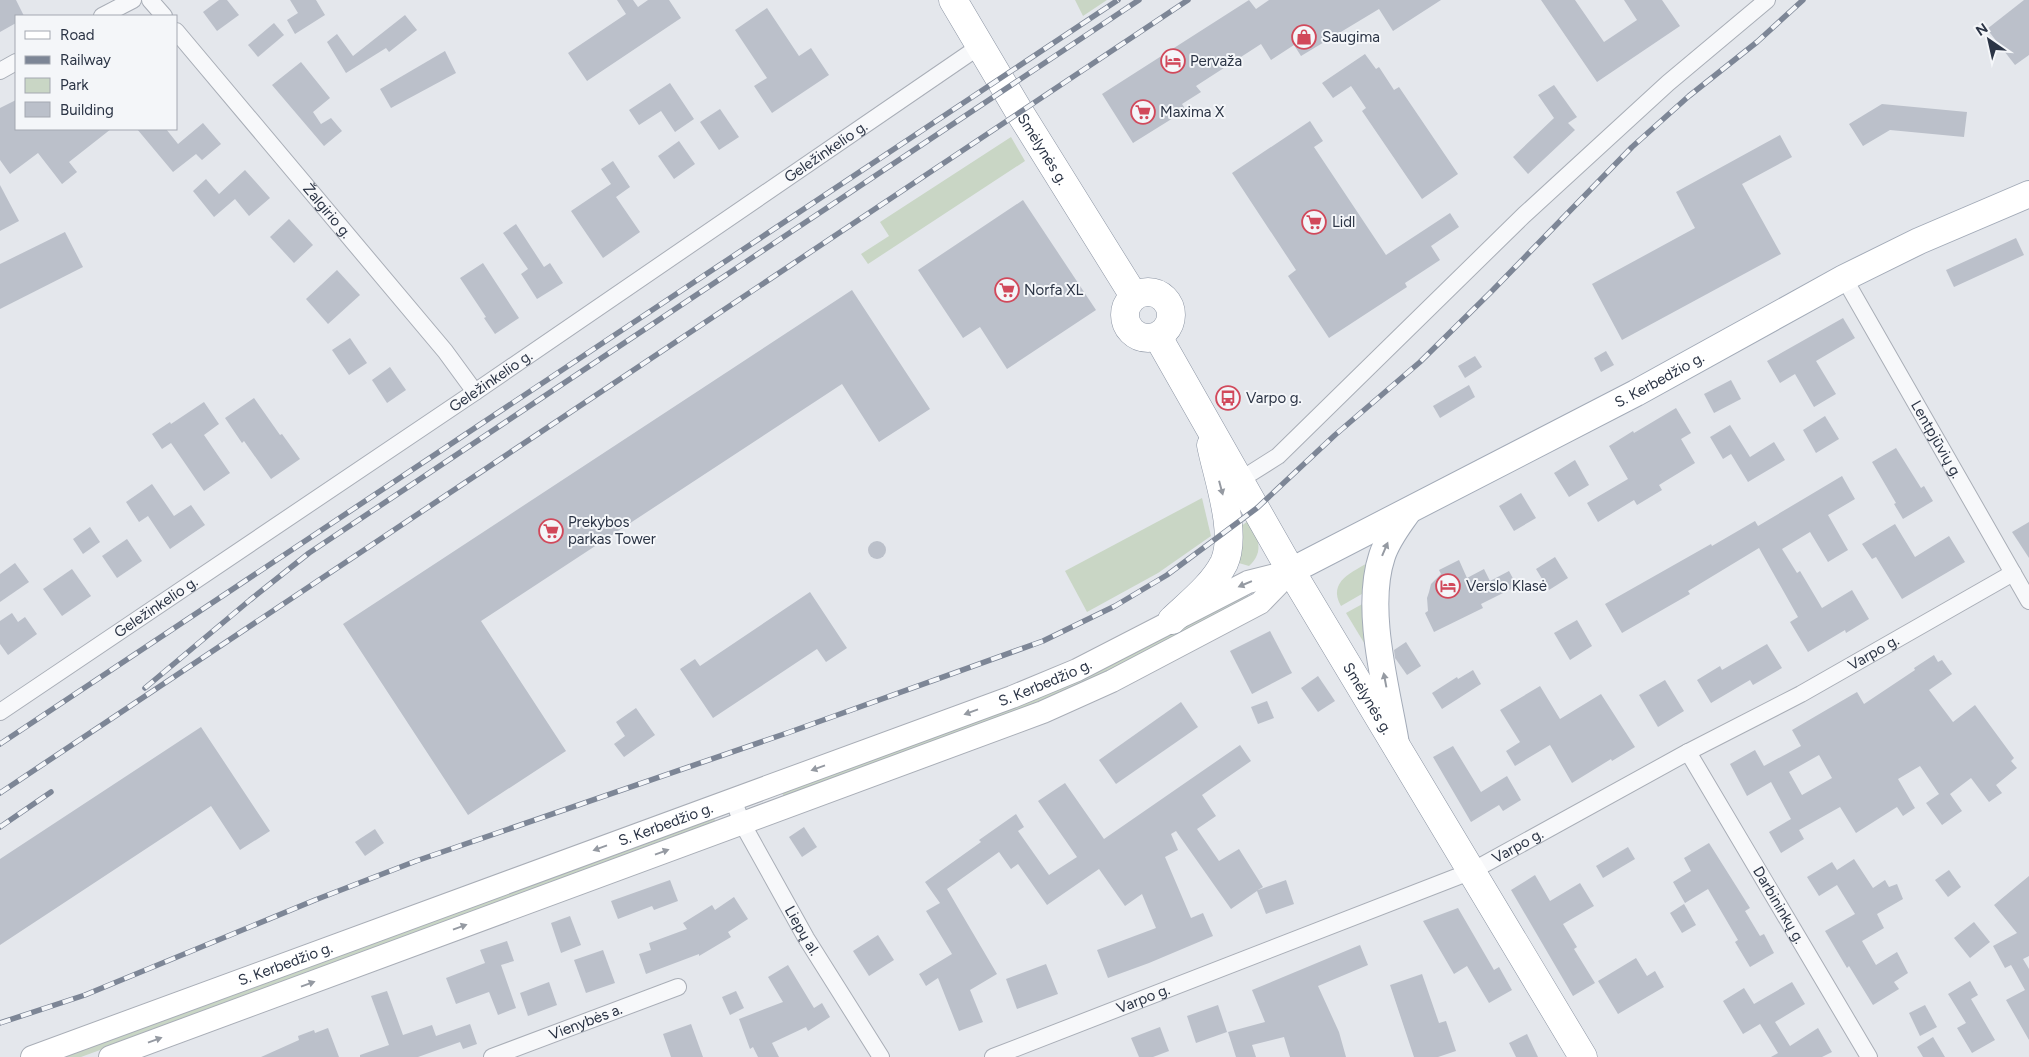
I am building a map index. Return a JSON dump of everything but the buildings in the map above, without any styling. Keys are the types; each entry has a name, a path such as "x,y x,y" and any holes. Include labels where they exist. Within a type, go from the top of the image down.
{"highway":[{"name":"Smėlynės g.","path":"953,0 1134,296 1148,292 1154,293 1166,301 1170,307 1171,321 1158,337 1291,571 1583,1057"},
{"path":"1172,620 1208,585 1223,564 1227,553 1226,510 1206,424"}],"main road":[{"name":"S. Kerbedžio g.","path":"32,1057 1012,697 1077,670 1248,582 1291,571 1636,393 1844,278 1918,241 2029,194"},
{"path":"1396,746 1378,644 1376,588 1382,555 1408,510"},
{"name":"S. Kerbedžio g.","path":"110,1057 1025,719 1112,681 1260,604 1291,571"}],"street":[{"path":"104,15 133,0"},
{"path":"150,0 163,15"},
{"path":"1240,480 1278,456 1529,210 1668,83 1767,0"},
{"name":"Žalgirio g.","path":"178,33 446,350 475,392"},
{"name":"Geležinkelio g.","path":"2,708 475,392 980,46"},
{"path":"0,71 15,63"},
{"name":"Lentpjūvių g.","path":"1844,278 2029,601"},
{"name":"Varpo g.","path":"994,1057 1472,872 1688,752 1801,694 2013,573"},
{"name":"Darbininkų g.","path":"1688,752 1870,1057"},
{"name":"Liepų al.","path":"733,799 742,823 806,938 881,1057"},
{"name":"Vienybės a.","path":"492,1057 678,987"}],"green space":[{"path":"1075,0 1107,0 1083,16"},
{"path":"1011,137 1025,161 868,264 861,254 889,236 880,222"},
{"path":"1202,498 1211,536 1158,573 1087,612 1065,571"},
{"path":"1248,521 1255,533 1258,544 1257,555 1249,566 1232,561 1236,530"},
{"path":"1371,561 1367,591 1341,606 1337,590 1344,578"},
{"path":"1246,593 1250,598 1072,689 785,800 782,792"},
{"path":"1366,602 1372,656 1346,613"},
{"path":"714,818 716,823 714,825 81,1057 59,1057"}],"railway":[{"path":"0,744 1118,0"},
{"path":"145,688 309,553 1139,0"},
{"path":"0,793 1188,0"},
{"path":"0,1023 85,995 315,900 416,861 790,732 1043,641 1115,606 1167,575 1257,508 1335,435 1420,362 1632,147 1689,96 1757,42 1803,0"},
{"path":"0,827 51,792"}],"place":[{"name":"Saugima","path":"1304,37"},
{"name":"Pervaža","path":"1173,61"},
{"name":"Maxima X","path":"1143,112"},
{"name":"Lidl","path":"1314,222"},
{"name":"Norfa XL","path":"1007,290"},
{"name":"Varpo g.","path":"1228,398"},
{"name":"Prekybos parkas Tower","path":"551,531"},
{"name":"Verslo Klasė","path":"1448,586"}]}
